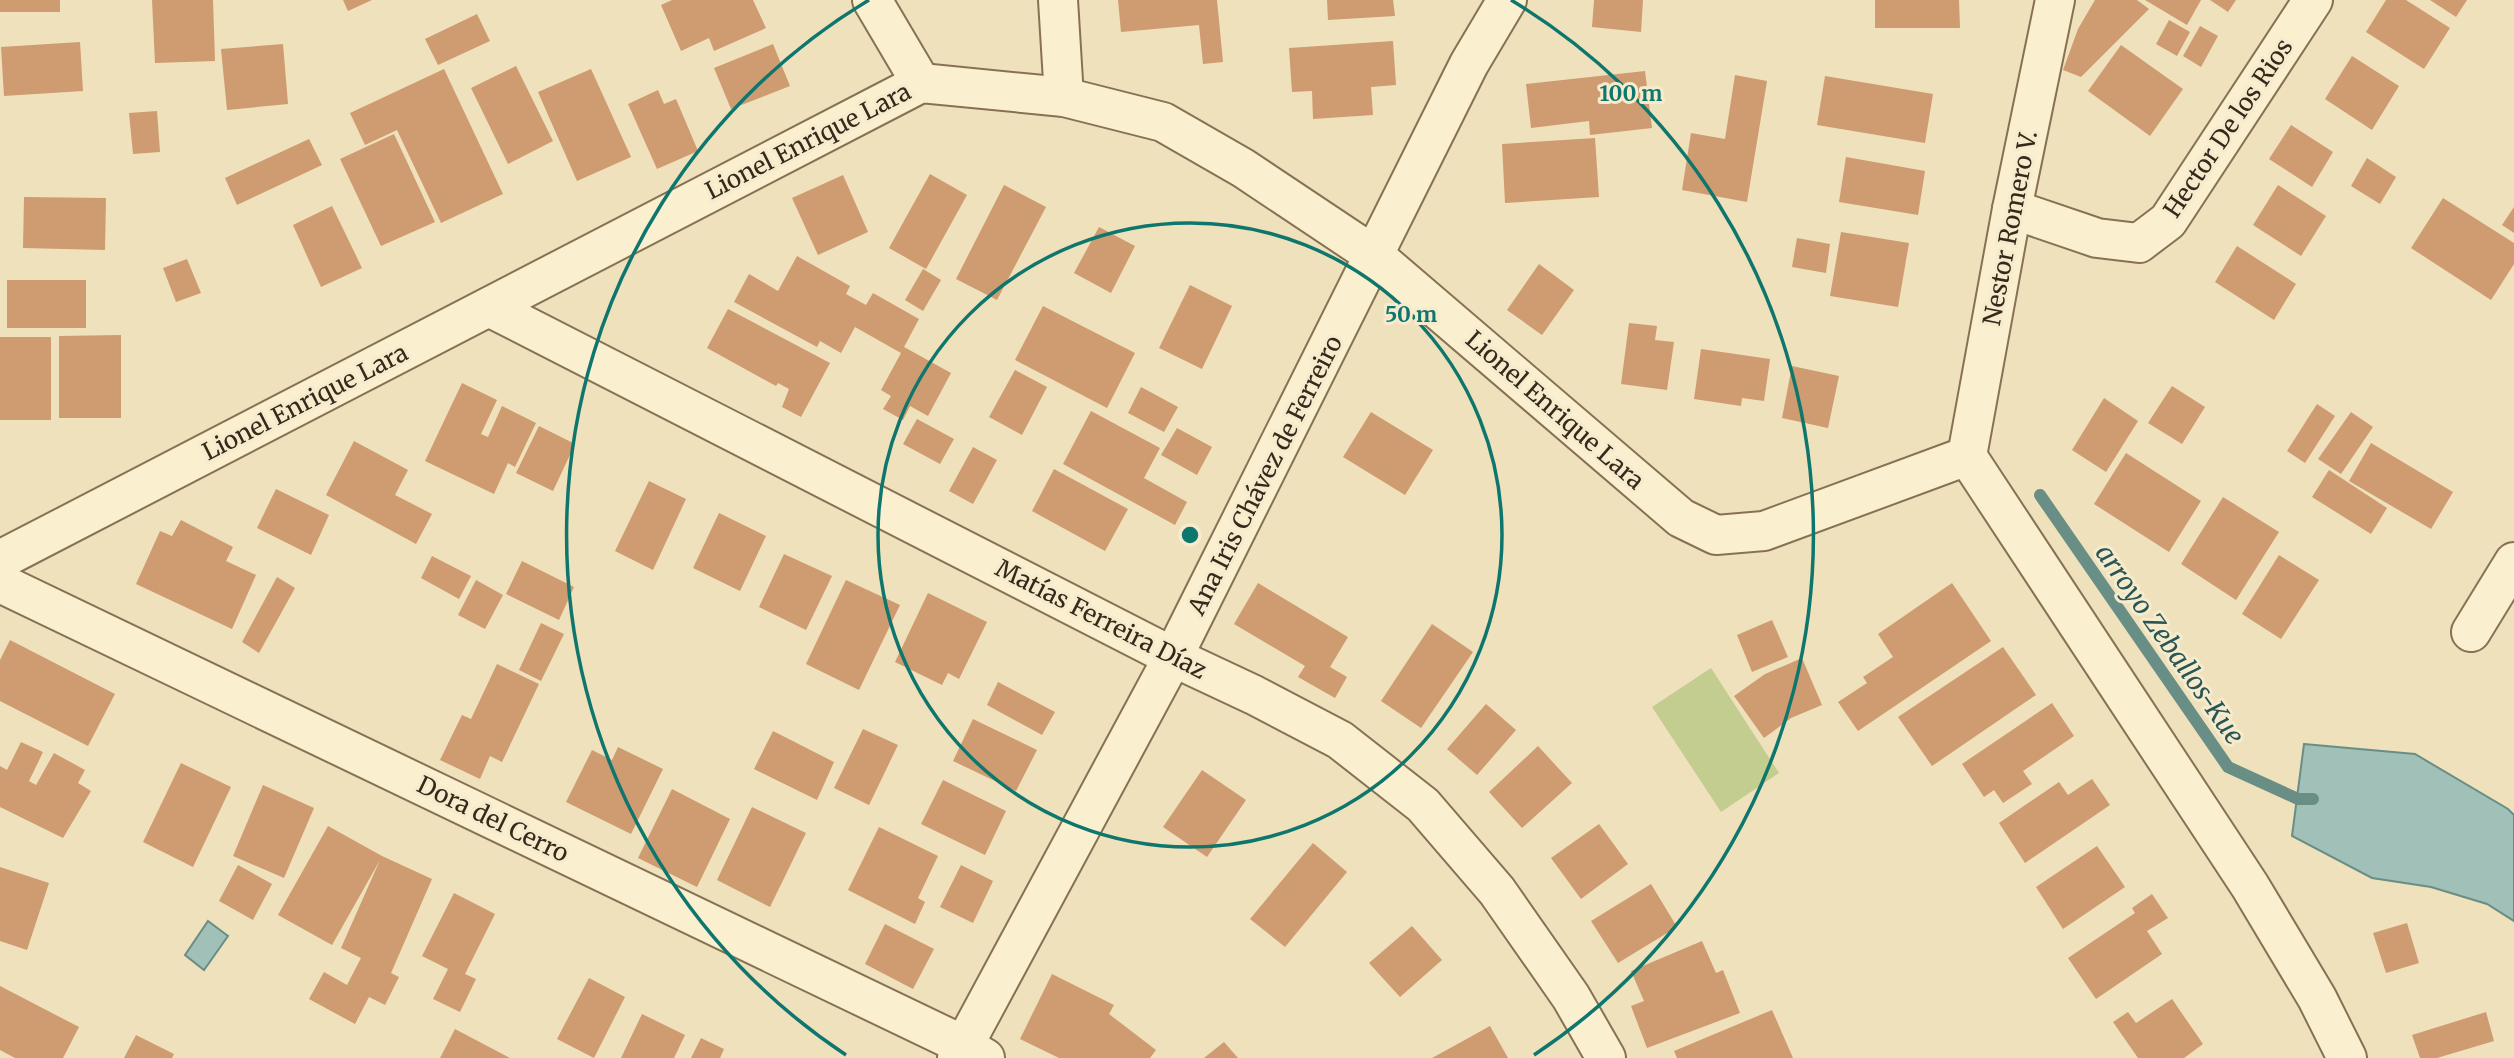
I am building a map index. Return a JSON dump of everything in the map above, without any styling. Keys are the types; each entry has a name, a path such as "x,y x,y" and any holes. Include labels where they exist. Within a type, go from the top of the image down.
{"street":[{"path":"873,0 921,83"},
{"path":"1058,0 1064,97"},
{"name":"Ana Iris Chávez de Ferreiro","path":"969,1054 1376,256 1469,64 1507,0"},
{"name":"Nestor Romero V.","path":"1967,456 2054,0"},
{"name":"Hector De los Rios","path":"2012,209 2097,238 2139,243 2168,221 2313,0"},
{"name":"Lionel Enrique Lara","path":"0,560 921,83 1064,97 1163,122 1243,168 1376,256 1681,518 1716,534 1764,531 1967,456"},
{"name":"Matías Ferreira Díaz","path":"489,307 1340,740 1423,806 1497,891 1571,996 1606,1058"},
{"path":"1967,456 2250,886 2317,998 2347,1058"},
{"path":"2471,632 2514,562"},
{"name":"Dora del Cerro","path":"0,583 969,1054"}],"green space":[{"path":"1711,668 1779,773 1721,812 1652,707"}],"water":[{"path":"2304,744 2415,754 2508,809 2514,815 2514,921 2487,904 2431,887 2372,878 2292,836"},
{"path":"208,921 228,936 204,970 185,955"}],"building":[{"path":"0,0 60,0 60,12 0,12"},
{"path":"152,0 213,0 215,61 155,63"},
{"path":"343,0 372,0 348,11"},
{"path":"672,0 753,0 766,28 714,51 709,38 681,51 661,5"},
{"path":"1118,0 1217,0 1223,62 1203,64 1199,25 1121,32"},
{"path":"1327,0 1393,0 1395,16 1328,20"},
{"path":"1594,0 1643,0 1641,32 1592,27"},
{"path":"1875,0 1959,0 1960,28 1875,28"},
{"path":"2095,0 2137,0 2149,9 2081,77 2063,70 2078,29"},
{"path":"2145,0 2201,0 2187,25"},
{"path":"2210,0 2236,0 2228,12"},
{"path":"2386,0 2406,0 2450,28 2424,69 2366,32"},
{"path":"2430,0 2467,0 2456,17"},
{"path":"477,14 490,41 438,65 425,39"},
{"path":"2169,20 2190,32 2177,56 2156,44"},
{"path":"2200,26 2218,36 2201,67 2183,56"},
{"path":"1393,41 1396,85 1371,87 1373,115 1313,119 1312,91 1292,92 1289,48"},
{"path":"80,42 83,91 4,96 1,47"},
{"path":"283,44 288,104 227,110 221,49"},
{"path":"773,44 790,86 731,109 714,68"},
{"path":"2121,45 2183,89 2150,136 2088,91"},
{"path":"2352,56 2399,86 2372,130 2325,99"},
{"path":"516,66 553,141 508,164 471,88"},
{"path":"444,69 503,194 441,223 397,130 365,145 350,113"},
{"path":"591,69 631,157 577,181 538,92"},
{"path":"1645,71 1652,128 1590,135 1589,121 1531,128 1526,84"},
{"path":"1735,75 1767,81 1747,202 1682,190 1691,133 1725,139"},
{"path":"1825,76 1933,94 1925,143 1817,125"},
{"path":"658,90 664,104 676,99 698,151 657,169 628,104"},
{"path":"157,111 160,152 133,154 129,113"},
{"path":"2291,125 2333,152 2312,187 2269,159"},
{"path":"394,134 435,222 381,246 340,159"},
{"path":"1595,138 1599,197 1505,203 1502,144"},
{"path":"309,139 322,165 237,205 225,178"},
{"path":"1846,157 1925,171 1918,215 1839,202"},
{"path":"2367,158 2396,177 2380,204 2351,186"},
{"path":"930,174 967,195 926,269 889,248"},
{"path":"843,175 868,232 818,255 792,198"},
{"path":"1004,185 1046,207 997,300 956,279"},
{"path":"2278,185 2326,216 2301,256 2253,225"},
{"path":"24,197 106,198 105,250 23,248"},
{"path":"2443,198 2514,243 2514,264 2491,300 2411,248"},
{"path":"332,206 362,268 321,287 293,225"},
{"path":"2514,207 2514,233 2502,225"},
{"path":"1099,227 1135,246 1111,293 1074,273"},
{"path":"1841,232 1909,243 1898,307 1830,296"},
{"path":"1797,238 1830,244 1826,273 1792,267"},
{"path":"2237,246 2296,284 2274,320 2215,282"},
{"path":"797,256 850,286 846,294 866,305 873,293 919,319 904,347 951,373 928,416 910,406 903,420 883,409 891,396 881,390 901,353 855,327 841,353 820,341 817,347 734,302 749,274 778,291"},
{"path":"187,259 201,293 176,302 163,268"},
{"path":"1539,264 1574,290 1542,335 1507,310"},
{"path":"923,269 941,280 923,311 905,300"},
{"path":"7,280 86,280 86,328 7,328"},
{"path":"1190,285 1232,306 1202,369 1159,348"},
{"path":"1043,306 1135,353 1107,408 1015,360"},
{"path":"728,309 830,363 801,417 782,407 789,389 778,383 776,386 707,348"},
{"path":"1629,323 1657,326 1655,340 1674,342 1667,390 1621,384"},
{"path":"121,335 121,418 59,418 59,336"},
{"path":"0,337 51,337 51,420 0,420"},
{"path":"1701,349 1770,359 1764,401 1742,398 1741,406 1694,399"},
{"path":"1792,366 1839,376 1828,428 1782,418"},
{"path":"1015,370 1047,387 1022,435 989,417"},
{"path":"462,383 497,400 481,434 488,437 502,406 536,423 515,467 508,463 494,494 425,461"},
{"path":"2172,386 2205,407 2182,444 2148,423"},
{"path":"1141,387 1178,407 1164,432 1128,413"},
{"path":"2104,398 2138,421 2106,472 2072,450"},
{"path":"2317,404 2335,416 2305,463 2287,451"},
{"path":"1091,411 1160,448 1144,478 1187,502 1175,525 1063,464"},
{"path":"1371,412 1433,450 1405,495 1343,457"},
{"path":"2351,412 2373,427 2341,474 2318,459"},
{"path":"917,419 954,439 940,464 903,444"},
{"path":"539,426 575,444 553,491 516,473"},
{"path":"1177,428 1212,447 1197,475 1161,455"},
{"path":"354,441 408,470 395,495 432,514 416,544 326,495"},
{"path":"2371,443 2453,492 2431,529 2349,481"},
{"path":"973,447 997,460 973,504 949,491"},
{"path":"2126,453 2201,501 2169,552 2094,504"},
{"path":"1054,469 1128,509 1105,551 1032,511"},
{"path":"2329,470 2387,508 2371,534 2312,497"},
{"path":"649,481 686,499 653,570 615,551"},
{"path":"276,489 329,515 311,555 257,528"},
{"path":"2223,497 2279,532 2236,600 2181,564"},
{"path":"719,513 766,536 740,591 693,568"},
{"path":"181,520 233,547 226,561 256,575 232,629 136,584 160,531 172,536"},
{"path":"784,554 832,576 806,630 759,607"},
{"path":"2279,555 2319,580 2281,639 2242,614"},
{"path":"432,556 471,576 459,599 421,578"},
{"path":"522,561 574,587 559,620 506,594"},
{"path":"277,577 295,588 259,653 242,642"},
{"path":"476,580 503,595 485,629 458,615"},
{"path":"846,580 900,605 859,690 806,664"},
{"path":"1258,583 1348,637 1330,667 1347,677 1335,698 1298,677 1305,666 1234,624"},
{"path":"1952,583 1991,641 1858,731 1838,702 1867,683 1863,677 1893,657 1878,634"},
{"path":"928,593 987,622 959,679 948,673 942,685 895,662"},
{"path":"1772,620 1788,657 1752,672 1737,635"},
{"path":"541,623 564,634 541,681 519,670"},
{"path":"1432,624 1473,652 1421,728 1381,701"},
{"path":"10,640 115,694 88,746 0,701 0,660"},
{"path":"2003,647 2036,695 1932,766 1898,717"},
{"path":"1802,658 1822,705 1791,718 1764,738 1734,696 1765,674"},
{"path":"497,664 539,684 502,762 490,756 480,779 440,760 462,715 471,719"},
{"path":"998,682 1055,712 1042,735 987,705"},
{"path":"2052,703 2074,736 2023,771 2032,784 2003,803 1994,790 1984,797 1962,764"},
{"path":"1486,704 1516,730 1477,775 1447,749"},
{"path":"973,719 1037,750 1016,791 953,761"},
{"path":"863,729 898,745 869,805 834,788"},
{"path":"773,731 834,762 817,800 754,769"},
{"path":"21,742 43,752 29,781 36,785 54,753 85,770 78,783 91,791 63,838 0,807 0,766 7,770"},
{"path":"1538,746 1572,783 1522,828 1489,792"},
{"path":"618,747 663,769 631,834 566,802 592,750 612,760"},
{"path":"181,763 231,787 193,867 143,842"},
{"path":"1202,770 1246,800 1207,857 1163,827"},
{"path":"2092,779 2110,805 2025,863 1999,823 2059,782 2068,795"},
{"path":"943,780 1006,811 985,855 921,824"},
{"path":"263,785 314,808 284,878 233,856"},
{"path":"672,789 730,819 697,887 638,858"},
{"path":"752,807 806,833 770,907 717,880"},
{"path":"1599,824 1628,864 1581,899 1551,858"},
{"path":"328,826 382,856 432,879 391,973 399,977 385,1005 369,997 355,1024 309,999 324,972 347,985 361,958 341,948 380,860 332,945 278,915"},
{"path":"879,827 938,856 918,898 925,902 915,924 848,890"},
{"path":"1313,843 1347,872 1285,947 1250,919"},
{"path":"2097,846 2125,887 2063,929 2036,887"},
{"path":"238,865 272,884 253,920 219,901"},
{"path":"961,865 993,881 973,923 940,907"},
{"path":"0,867 49,883 27,950 0,941"},
{"path":"1651,884 1677,927 1618,963 1591,921"},
{"path":"454,893 495,914 465,974 476,979 460,1012 433,999 448,969 422,956"},
{"path":"2152,894 2168,918 2147,931 2162,954 2096,999 2068,958 2135,913 2132,908"},
{"path":"2407,923 2419,963 2386,973 2373,933"},
{"path":"885,924 934,949 913,989 865,964"},
{"path":"1412,926 1442,960 1400,997 1369,963"},
{"path":"1702,941 1716,973 1723,970 1740,1013 1647,1048 1631,1006 1644,1001 1631,971"},
{"path":"1052,974 1114,1005 1109,1014 1156,1050 1150,1058 1059,1058 1020,1039"},
{"path":"589,978 625,997 594,1058 557,1039"},
{"path":"0,986 79,1027 63,1058 15,1058 0,1050"},
{"path":"2172,999 2203,1044 2184,1058 2138,1058 2113,1022 2128,1012 2136,1023"},
{"path":"1772,1010 1793,1058 1677,1058 1674,1051"},
{"path":"2486,1012 2494,1041 2437,1058 2420,1058 2412,1035"},
{"path":"642,1014 685,1035 674,1058 621,1058"},
{"path":"1490,1026 1508,1058 1432,1058 1463,1041"},
{"path":"455,1029 510,1058 440,1058"},
{"path":"136,1035 174,1054 172,1058 124,1058"},
{"path":"701,1038 724,1049 720,1058 691,1058"},
{"path":"1224,1042 1238,1058 1204,1058"}],"waterway":[{"name":"arroyo Zeballos-Kue","path":"2040,495 2228,767 2298,799 2313,799"}]}
